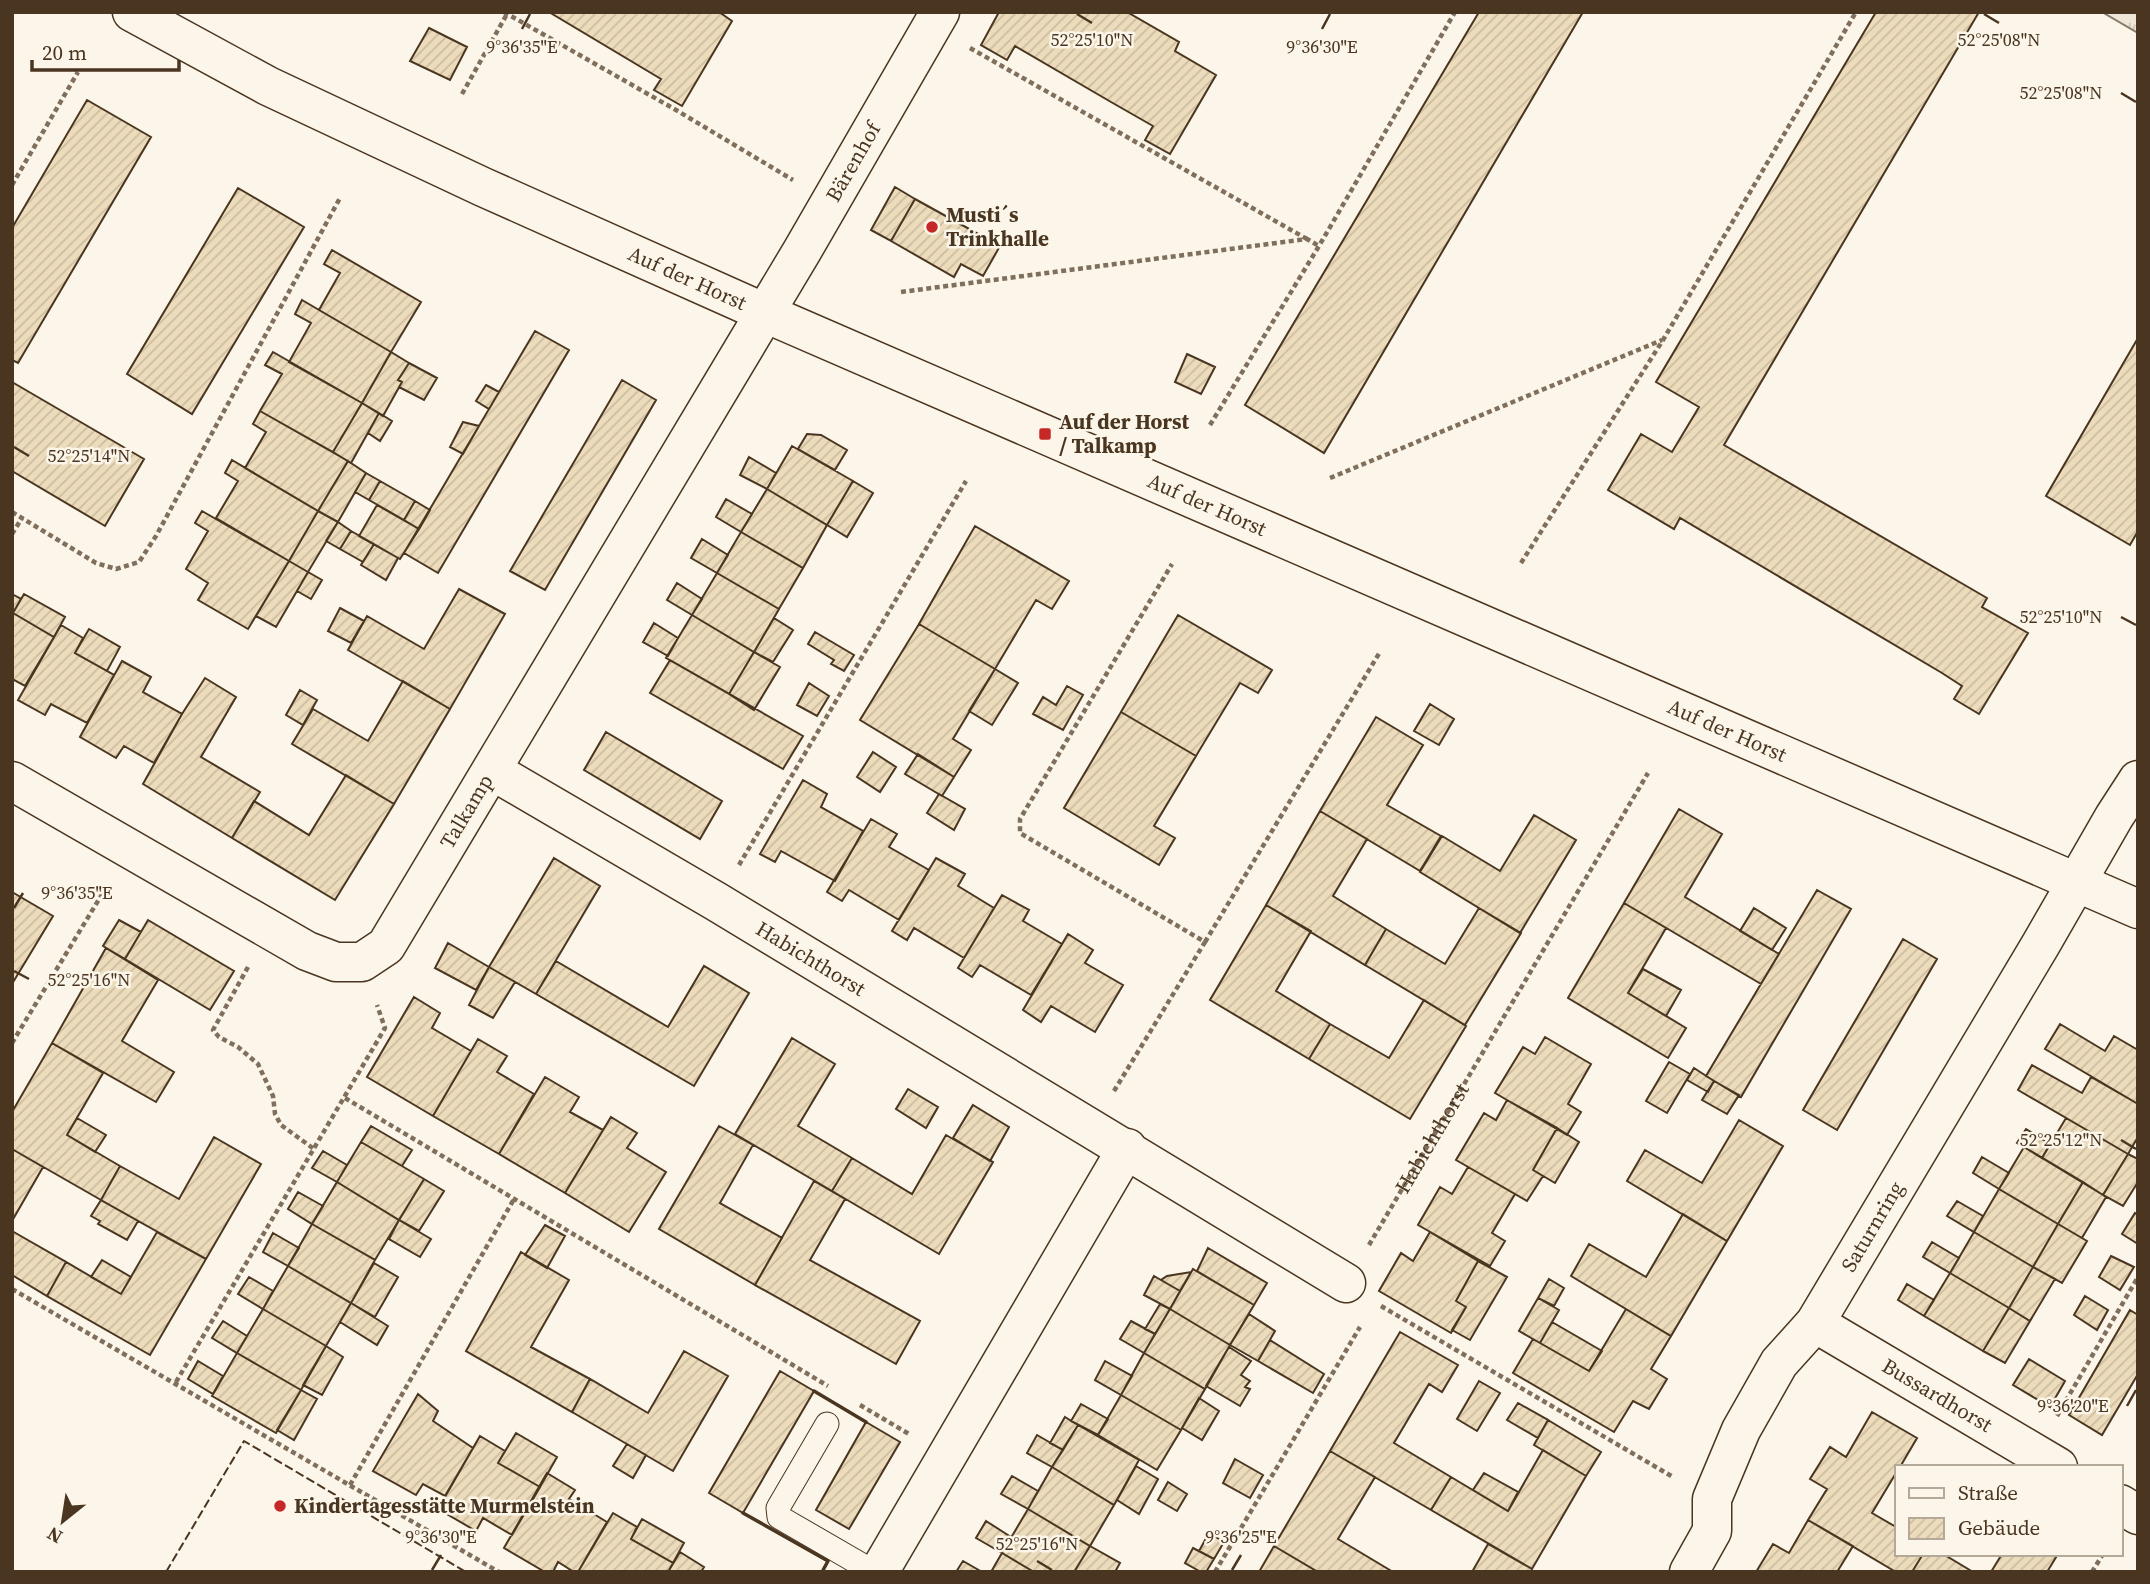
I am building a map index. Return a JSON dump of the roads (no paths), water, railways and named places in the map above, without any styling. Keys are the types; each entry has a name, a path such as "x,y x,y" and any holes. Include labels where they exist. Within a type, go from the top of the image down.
{"street":[{"name":"Auf der Horst","path":"132,12 268,86 483,187 765,313 2138,909"},
{"name":"Bärenhof","path":"765,313 936,19"},
{"name":"Talkamp","path":"12,781 307,951 336,962 362,962 386,946 765,313"},
{"name":"Habichthorst","path":"493,771 1127,1148 1360,1292"},
{"name":"Saturnring","path":"1689,1572 1712,1531 1712,1499 1741,1430 1779,1363 1815,1323 2138,780"},
{"path":"876,1572 1127,1148"},
{"name":"Bussardhorst","path":"1815,1323 2047,1460"},
{"path":"2122,1505 2138,1514"}],"lane":[{"path":"827,1424 778,1508 779,1517 876,1572"}],"place":[{"name":"Musti´s Trinkhalle","path":"932,227"},
{"name":"Auf der Horst / Talkamp","path":"1045,434"},
{"name":"Kindertagesstätte Murmelstein","path":"280,1506"}]}
